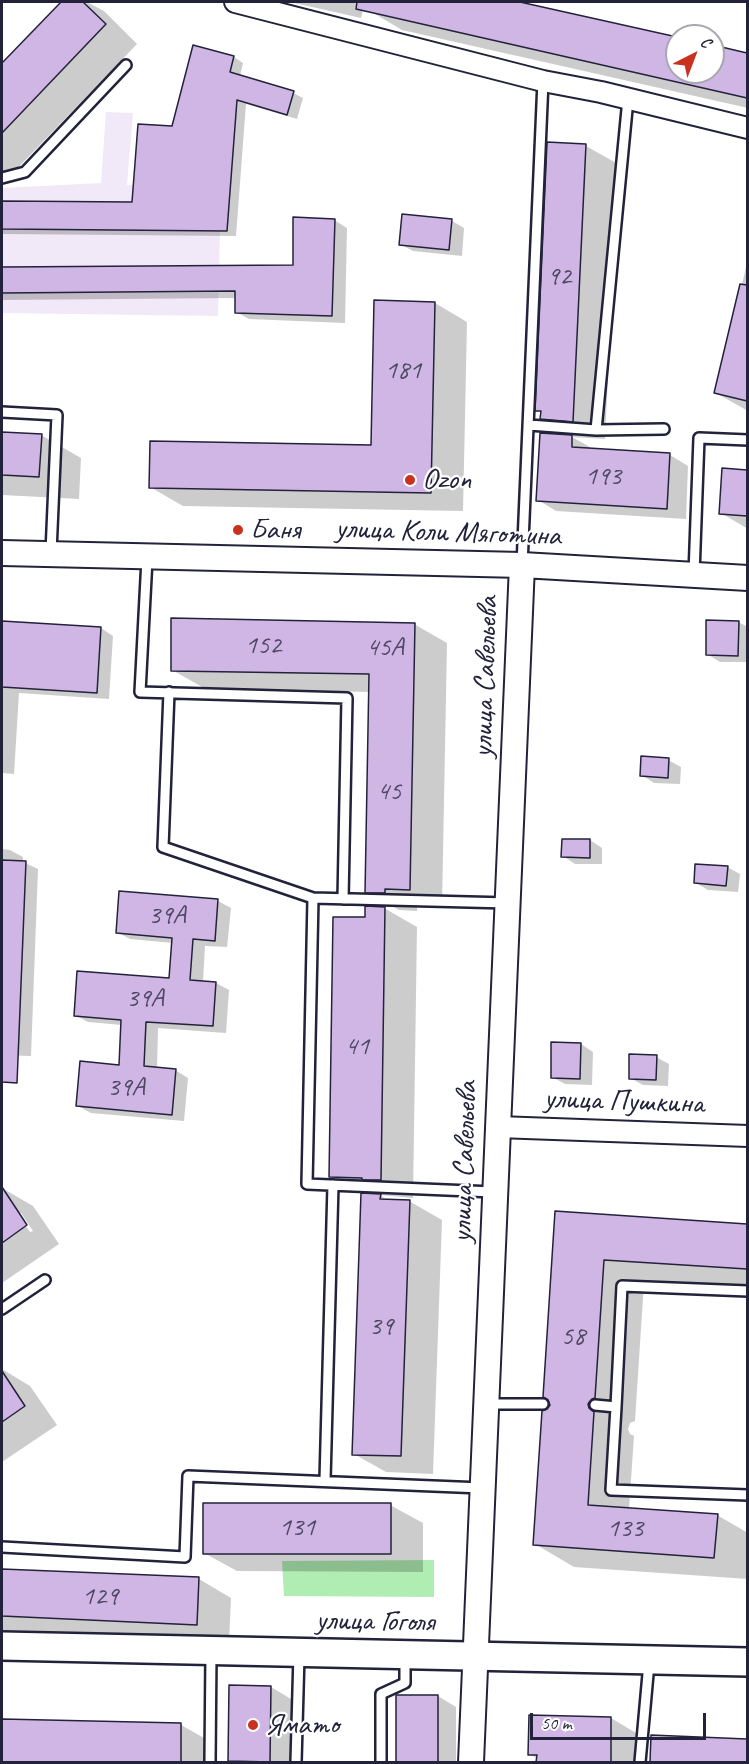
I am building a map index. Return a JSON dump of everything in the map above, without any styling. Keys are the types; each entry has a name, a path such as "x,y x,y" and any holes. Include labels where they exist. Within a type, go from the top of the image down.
{"main road":[{"name":"улица Гоголя","path":"2,1646 747,1662"}],"street":[{"path":"236,2 543,81 747,128"},
{"name":"улица Коли Мяготина","path":"2,553 522,565 747,578"},
{"name":"улица Савельева","path":"471,1762 522,565"},
{"name":"улица Пушкина","path":"498,1127 747,1137"}],"lane":[{"path":"2,178 25,172 126,65"},
{"path":"522,565 543,81"},
{"path":"596,430 628,99"},
{"path":"2,412 57,415 51,554"},
{"path":"529,425 596,430 664,429"},
{"path":"694,575 699,438 747,440"},
{"path":"147,556 140,692 347,698 343,899"},
{"path":"169,692 163,847 313,898 508,903"},
{"path":"313,898 307,1184 496,1192"},
{"path":"325,1480 333,1185"},
{"path":"2,1309 45,1280"},
{"path":"747,1291 622,1286 611,1490 747,1495"},
{"path":"486,1404 543,1404"},
{"path":"595,1405 615,1407"},
{"path":"2,1547 185,1557 188,1476 483,1488"},
{"path":"210,1762 211,1651"},
{"path":"296,1762 299,1653"},
{"path":"381,1762 381,1694 405,1683 405,1655"},
{"path":"640,1762 649,1661"}],"shaded area":[{"path":"106,112 133,113 127,185 221,189 218,316 2,313 2,188 101,183"}],"green space":[{"path":"434,1560 434,1597 284,1596 282,1561"}],"building":[{"path":"61,2 83,2 106,24 2,133 2,63"},
{"path":"357,2 520,2 665,34 665,79 356,9"},
{"path":"193,45 234,56 230,72 294,91 287,115 237,100 227,231 2,229 2,201 132,202 138,124 172,126"},
{"path":"725,48 747,53 747,98 685,84 725,84"},
{"path":"547,142 586,144 573,422 540,419 541,411 535,411"},
{"path":"402,214 452,219 449,250 399,245"},
{"path":"293,217 335,219 332,316 235,313 235,291 2,293 2,267 293,265"},
{"path":"740,284 747,285 747,401 714,393"},
{"path":"374,300 435,302 431,493 149,488 150,441 371,445"},
{"path":"2,432 42,434 39,477 2,475"},
{"path":"540,433 572,435 572,447 670,453 667,509 536,501"},
{"path":"722,468 747,470 747,516 719,514"},
{"path":"171,618 415,623 410,890 385,889 385,893 365,893 369,674 171,671"},
{"path":"706,620 739,621 738,656 706,655"},
{"path":"2,621 101,627 97,693 2,687"},
{"path":"641,756 669,758 668,778 640,776"},
{"path":"562,839 590,839 590,858 561,857"},
{"path":"2,860 26,861 17,1083 2,1082"},
{"path":"695,864 728,866 726,886 694,883"},
{"path":"119,891 218,899 215,941 193,939 190,980 216,982 213,1026 146,1022 144,1066 176,1069 172,1115 76,1106 80,1061 119,1065 121,1020 74,1016 77,971 169,978 172,938 116,933"},
{"path":"365,906 385,907 381,1180 329,1177 333,917 365,917"},
{"path":"551,1042 581,1043 580,1079 551,1078"},
{"path":"629,1054 657,1055 656,1080 629,1079"},
{"path":"2,1187 27,1225 2,1243"},
{"path":"361,1193 381,1194 380,1199 410,1200 401,1456 352,1455"},
{"path":"555,1211 747,1224 747,1269 604,1260 595,1398 588,1404 594,1412 588,1505 718,1514 714,1558 533,1545 542,1411 550,1405 543,1397"},
{"path":"2,1371 25,1406 2,1422"},
{"path":"203,1503 391,1503 391,1554 203,1554"},
{"path":"2,1569 199,1577 197,1625 2,1616"},
{"path":"229,1685 271,1686 270,1762 228,1761"},
{"path":"396,1695 438,1695 438,1762 396,1762"},
{"path":"529,1715 611,1717 611,1762 536,1762 537,1755 528,1755"},
{"path":"2,1719 181,1723 181,1762 2,1762"},
{"path":"651,1735 747,1739 747,1762 650,1762"}],"place":[{"name":"Ozon","path":"410,480"},
{"name":"Баня","path":"238,530"},
{"name":"Ямато","path":"253,1725"}]}
